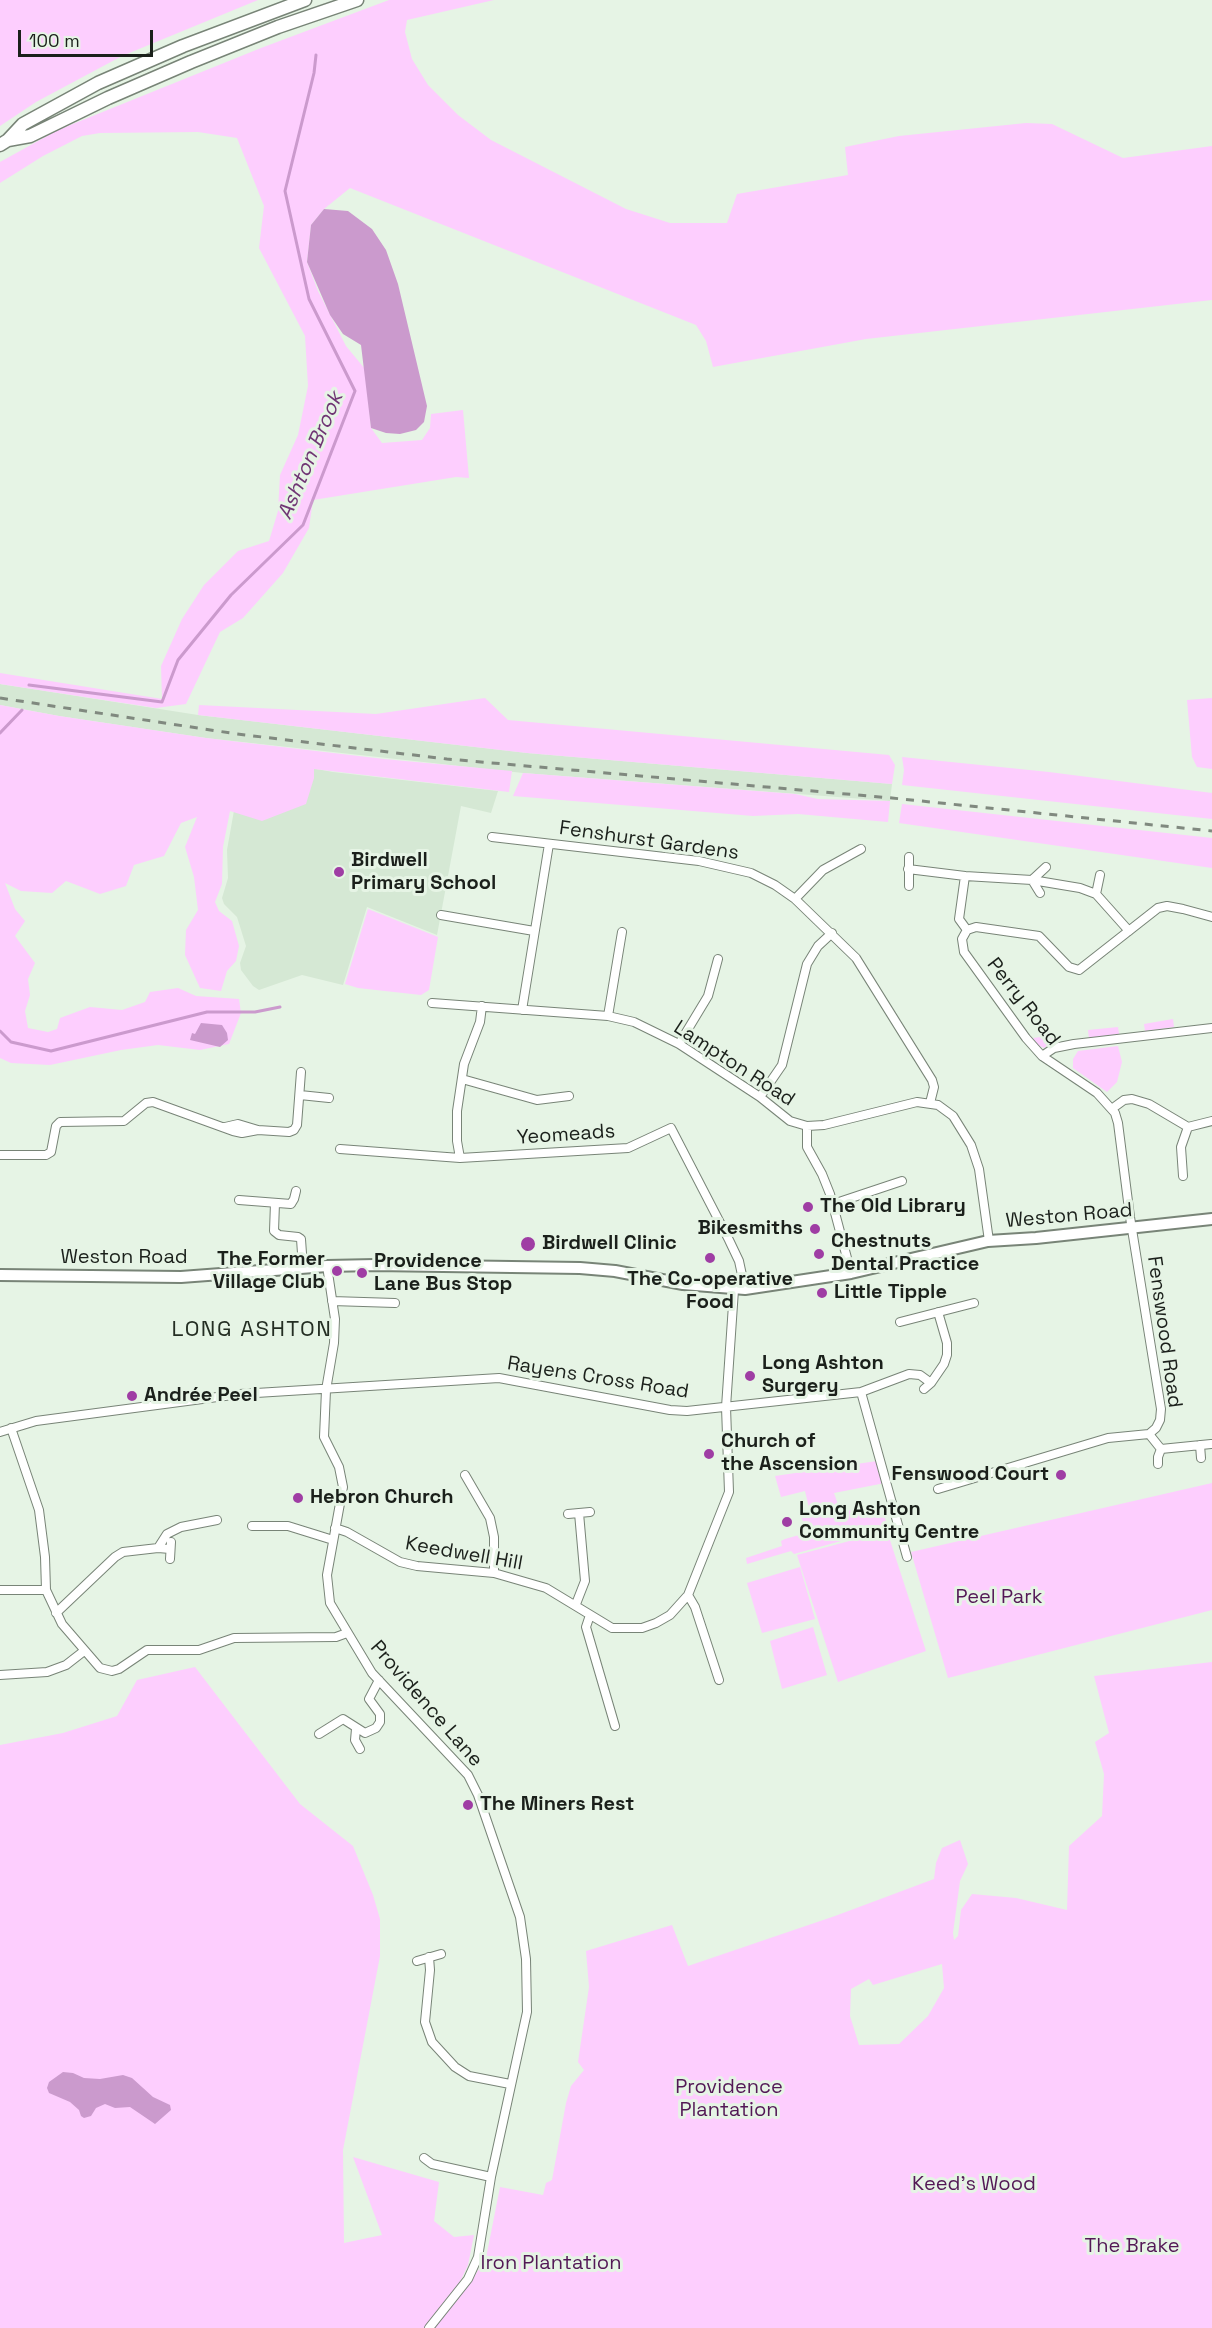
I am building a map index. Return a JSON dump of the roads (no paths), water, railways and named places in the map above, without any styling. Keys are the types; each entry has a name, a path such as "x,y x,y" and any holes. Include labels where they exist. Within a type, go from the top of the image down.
{"main road":[{"path":"4,142 23,124 98,83 183,46 305,0"},
{"path":"4,142 30,136 190,62 278,27 357,0"}],"street":[{"name":"Fenshurst Gardens","path":"492,837 725,866 751,873 795,899 856,958 923,1064 934,1087 930,1103"},
{"path":"522,1010 549,844"},
{"path":"795,899 823,870 861,849"},
{"path":"909,857 909,886"},
{"path":"1032,880 1046,867"},
{"path":"908,869 965,876 1032,880 1080,888 1096,894 1129,931"},
{"path":"1096,894 1100,875"},
{"name":"Perry Road","path":"965,876 960,919 967,930 962,939 964,952 1026,1038 1042,1056 1097,1093 1113,1108"},
{"path":"1032,880 1040,893"},
{"path":"967,930 976,927 1039,936 1069,967 1076,970 1082,969 1158,908 1167,906 1205,914 1212,918"},
{"path":"441,915 534,931"},
{"path":"608,1016 622,932"},
{"path":"760,1097 782,1065 807,964 818,946 832,933"},
{"path":"679,1044 708,996 718,959"},
{"name":"Lampton Road","path":"432,1003 608,1016 634,1022 679,1044 760,1097 790,1121 807,1126 824,1125 917,1102 930,1103"},
{"path":"460,1158 456,1126 462,1079 469,1050 480,1022 482,1006"},
{"path":"1042,1056 1054,1048 1074,1044 1212,1028"},
{"path":"0,1155 46,1155 51,1152 56,1126 60,1122 118,1123 124,1121 146,1103 153,1102 242,1133 258,1130 289,1132 297,1125 301,1072"},
{"path":"462,1079 537,1100 569,1096"},
{"path":"300,1095 329,1098"},
{"path":"1131,1228 1118,1123 1113,1108 1124,1100 1132,1099 1149,1104 1188,1127 1212,1121"},
{"path":"930,1103 938,1105 953,1116 971,1145 979,1169 989,1241"},
{"path":"807,1126 807,1147 822,1174 833,1203 851,1273"},
{"path":"1183,1176 1181,1147 1188,1127"},
{"name":"Yeomeads","path":"340,1149 460,1158 628,1148 671,1128"},
{"name":"Keedwell Hill","path":"335,1528 347,1532 400,1562 417,1566 494,1573 546,1588 576,1604 612,1628 642,1628 656,1623 670,1615 688,1595 731,1483 726,1407 739,1289 739,1261 671,1128"},
{"path":"833,1203 902,1181"},
{"path":"239,1200 291,1204 296,1191"},
{"path":"275,1203 274,1231 279,1235 301,1239 303,1268"},
{"name":"Weston Road","path":"0,1275 181,1277 327,1266 597,1269 683,1284 739,1289 851,1273 989,1241 1212,1219"},
{"name":"Fenswood Road","path":"938,1489 1108,1438 1149,1434 1156,1428 1160,1420 1161,1409 1131,1228"},
{"name":"Providence Lane","path":"327,1266 335,1319 334,1343 326,1390 324,1437 339,1467 343,1487 327,1575 330,1603 334,1614 379,1680 468,1775 478,1795 520,1917 526,1959 527,2012 491,2177 478,2257 468,2279 429,2328"},
{"path":"332,1301 395,1303"},
{"path":"900,1322 974,1304"},
{"path":"924,1389 932,1383 947,1355 947,1343 938,1312"},
{"name":"Rayens Cross Road","path":"0,1432 36,1421 240,1394 499,1378 670,1410 687,1411 861,1392 909,1374 920,1375 932,1383"},
{"path":"861,1392 907,1557"},
{"path":"11,1428 39,1510 45,1557 46,1590 56,1613 84,1651 100,1668 119,1670 147,1650 206,1649 234,1638 244,1637 336,1637 347,1633"},
{"path":"1149,1434 1161,1449"},
{"path":"1161,1449 1210,1444"},
{"path":"1200,1445 1201,1458"},
{"path":"1158,1464 1161,1449"},
{"path":"465,1475 486,1508 493,1529 494,1573"},
{"path":"463,1490 472,1485"},
{"path":"568,1514 590,1512"},
{"path":"576,1604 585,1581 579,1513"},
{"path":"158,1548 167,1534 202,1517 217,1520"},
{"path":"252,1526 288,1526 333,1540"},
{"path":"56,1613 123,1552 171,1546 170,1559"},
{"path":"0,1590 46,1590"},
{"path":"688,1595 695,1608 719,1680"},
{"path":"590,1615 586,1627 615,1726"},
{"path":"0,1675 47,1672 66,1665 84,1651"},
{"path":"319,1734 343,1719 365,1733 379,1725 380,1714 369,1699 379,1680"},
{"path":"601,1716 611,1713"},
{"path":"331,1727 337,1736"},
{"path":"356,1729 355,1740 360,1749"},
{"path":"417,1961 441,1954"},
{"path":"429,1958 425,2022 432,2042 455,2067 469,2076 510,2084"},
{"path":"424,2157 432,2164 491,2177"}],"waterway":[{"name":"Ashton Brook","path":"29,685 162,702 178,660 231,595 303,525 355,391 309,299 285,191 314,73 316,55"},
{"name":"Ashton Brook","path":"0,733 22,710"},
{"path":"0,1031 11,1042 51,1051 207,1012 255,1012 280,1007"}],"railway":[{"path":"0,698 237,734 447,759 892,798 1212,831"}],"place":[{"name":"Birdwell Primary School","path":"339,872"},
{"name":"The Old Library","path":"808,1207"},
{"name":"Bikesmiths","path":"815,1229"},
{"name":"Birdwell Clinic","path":"528,1244"},
{"name":"Chestnuts Dental Practice","path":"819,1254"},
{"name":"The Co-operative Food","path":"710,1258"},
{"name":"The Former Village Club","path":"337,1271"},
{"name":"Providence Lane Bus Stop","path":"362,1273"},
{"name":"Little Tipple","path":"822,1293"},
{"name":"Long Ashton Surgery","path":"750,1376"},
{"name":"Andrée Peel","path":"132,1396"},
{"name":"Church of the Ascension","path":"709,1454"},
{"name":"Fenswood Court","path":"1061,1475"},
{"name":"Hebron Church","path":"298,1498"},
{"name":"Long Ashton Community Centre","path":"787,1522"},
{"name":"The Miners Rest","path":"468,1805"}],"district":[{"name":"LONG ASHTON","path":"252,1330"}],"park label":[{"name":"Peel Park","path":"999,1598"},
{"name":"Providence Plantation","path":"729,2100"},
{"name":"Keed's Wood","path":"974,2185"},
{"name":"The Brake","path":"1132,2247"},
{"name":"Iron Plantation","path":"551,2264"}]}
